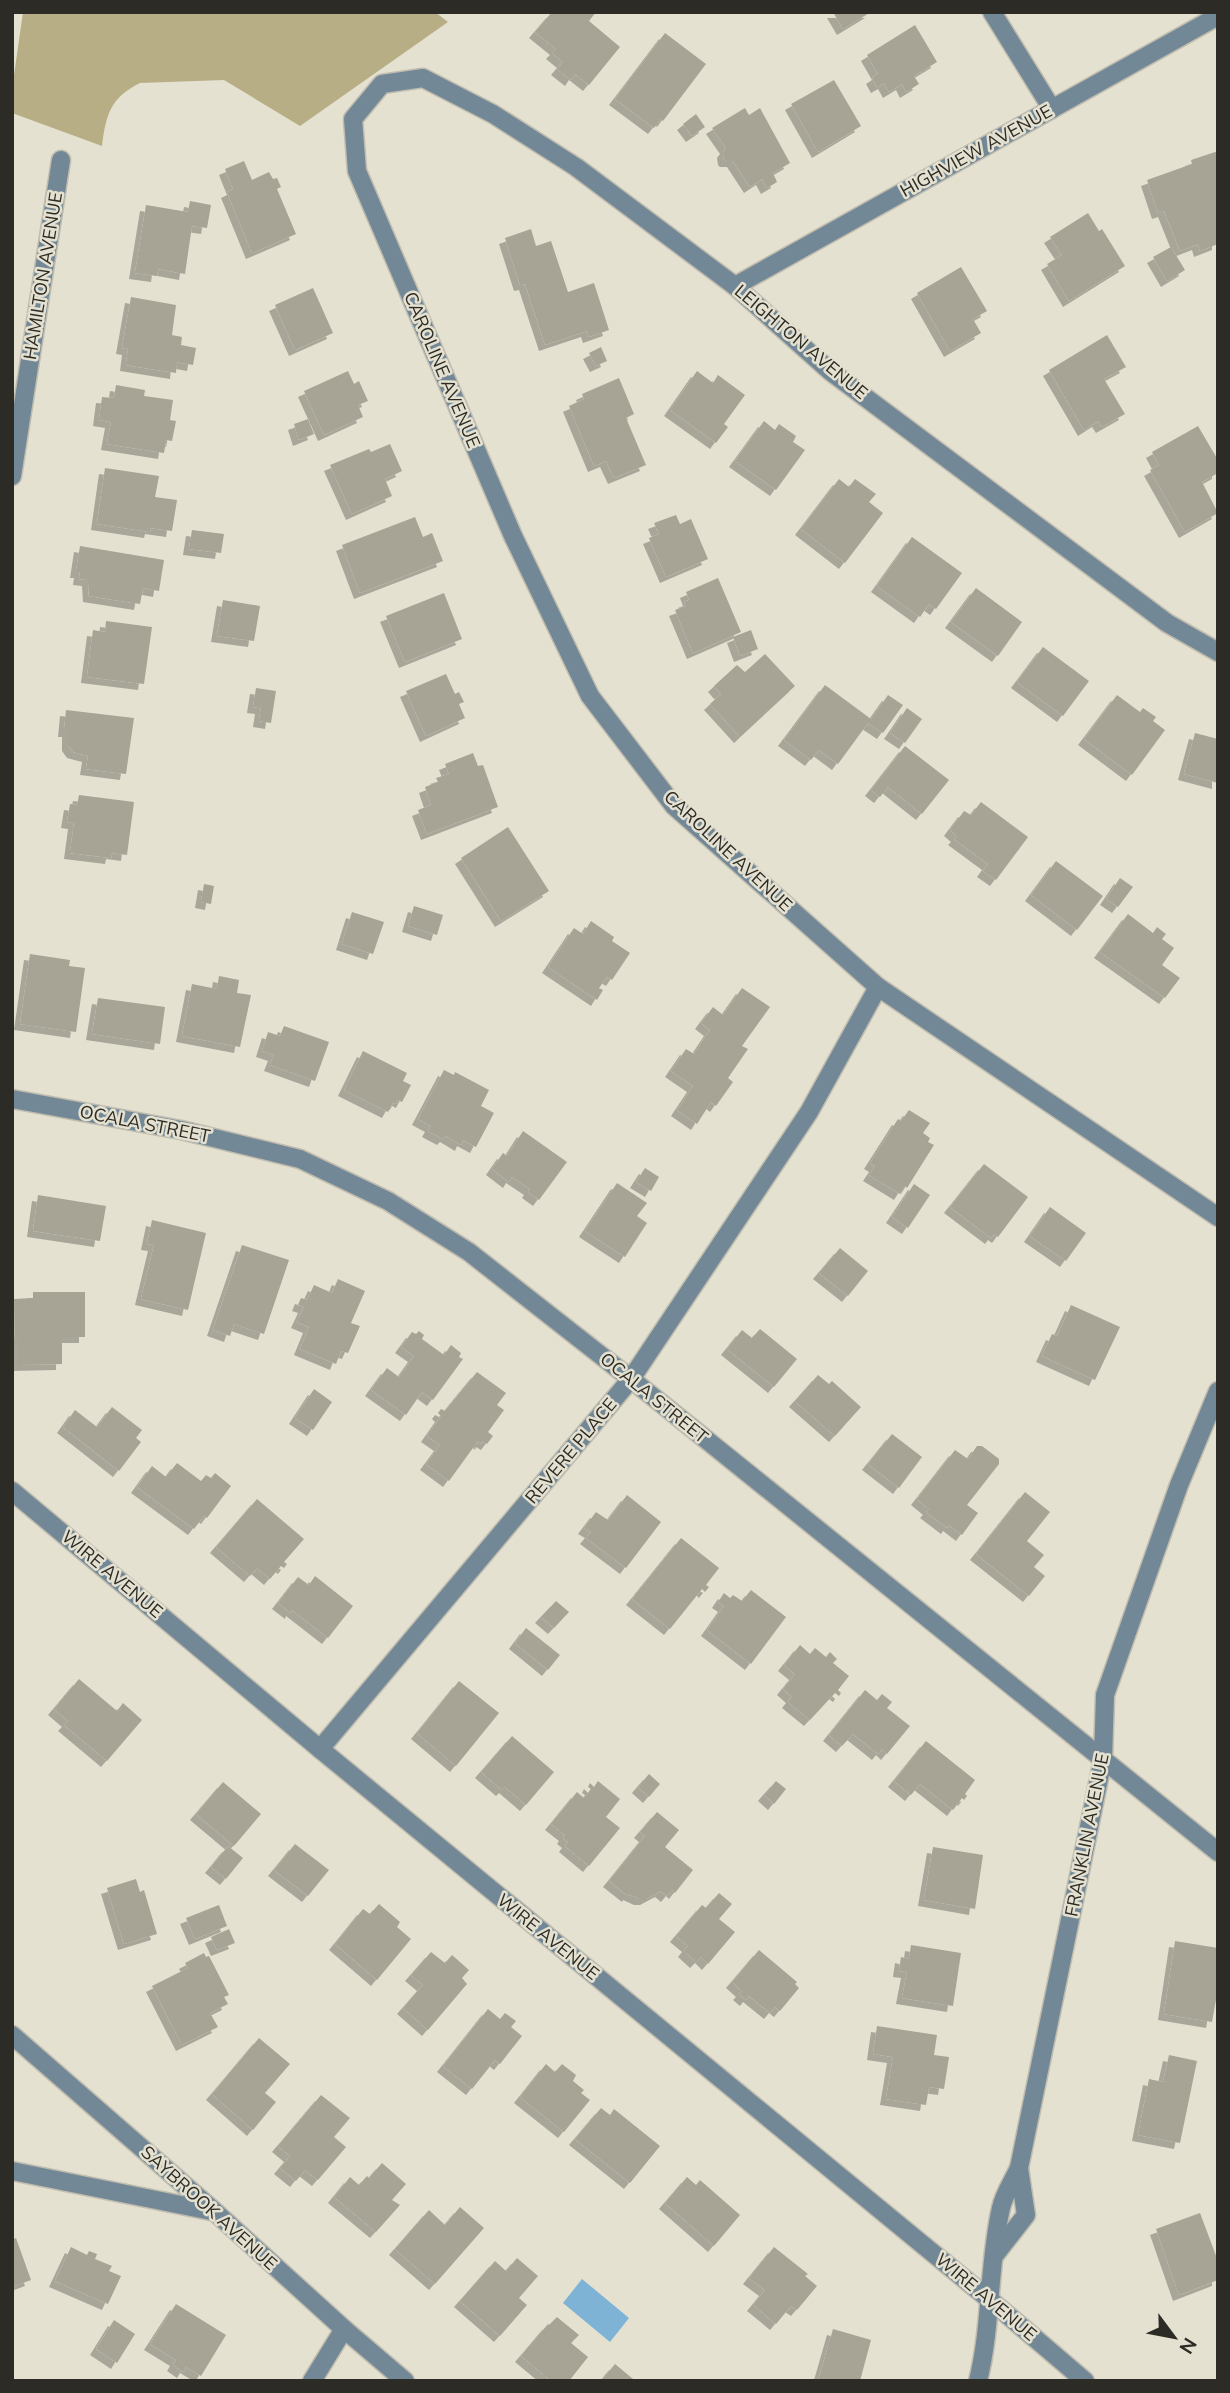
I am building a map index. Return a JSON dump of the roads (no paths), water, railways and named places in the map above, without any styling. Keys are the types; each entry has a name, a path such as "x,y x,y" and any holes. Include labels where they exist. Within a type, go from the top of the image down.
{"street":[{"path":"992,12 1052,109"},
{"name":"HIGHVIEW AVENUE","path":"734,286 1218,16"},
{"name":"LEIGHTON AVENUE","path":"371,96 382,83 423,78 493,114 576,167 734,286 830,371 1167,622 1218,652"},
{"name":"CAROLINE AVENUE","path":"371,96 353,119 356,171 513,536 590,696 674,806 878,988 1218,1217"},
{"name":"HAMILTON AVENUE","path":"12,476 61,160"},
{"name":"REVERE PLACE","path":"320,1749 631,1379 809,1112 878,988"},
{"name":"OCALA STREET","path":"12,1099 181,1130 300,1159 388,1201 470,1252 1218,1852"},
{"name":"FRANKLIN AVENUE","path":"978,2381 986,2347 1001,2205 1019,2168 1103,1759 1105,1695 1179,1485 1218,1391"},
{"name":"WIRE AVENUE","path":"12,1491 1085,2381"},
{"name":"SAYBROOK AVENUE","path":"12,2035 405,2381"},
{"name":"FRANKLIN AVENUE","path":"994,2256 1026,2215 1019,2168"},
{"path":"12,2171 214,2211"},
{"path":"312,2381 344,2329"}],"water":[{"path":"582,2279 629,2318 610,2342 563,2303"}]}
